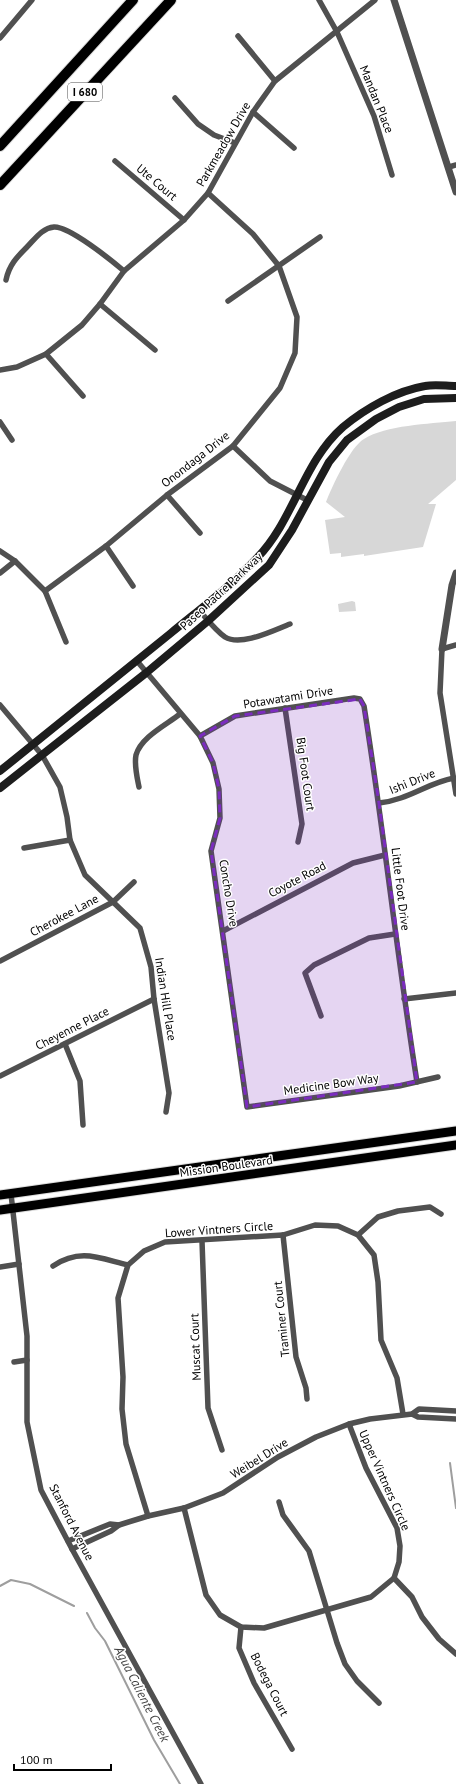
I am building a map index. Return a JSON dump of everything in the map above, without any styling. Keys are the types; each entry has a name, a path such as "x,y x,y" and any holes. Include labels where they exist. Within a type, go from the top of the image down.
{"highway":[{"name":"I 680","path":"0,146 133,0"},
{"name":"I 680","path":"0,185 171,0"}],"main road":[{"name":"Paseo Padre Parkway","path":"0,771 199,610 258,558 282,527 297,495 320,454 342,428 368,409 396,394 426,386 456,386"},
{"name":"Paseo Padre Parkway","path":"0,788 146,673 208,621 269,565 292,530 329,462 347,440 376,419 399,407 424,398 456,398"},
{"name":"Mission Boulevard","path":"0,1195 456,1131"},
{"name":"Mission Boulevard","path":"0,1210 456,1145"}],"street":[{"path":"0,38 32,0"},
{"name":"Mandan Place","path":"319,0 337,32 374,116 392,175"},
{"name":"Parkmeadow Drive","path":"0,370 17,366 46,354 82,325 100,304 124,270 184,220 208,193 253,112 276,82 375,0"},
{"path":"394,0 452,166 456,192"},
{"path":"238,36 276,82"},
{"path":"175,98 198,124 214,135 235,143"},
{"path":"253,112 294,148"},
{"name":"Ute Court","path":"115,161 184,220"},
{"name":"Onondaga Drive","path":"45,591 106,546 167,495 234,446 280,388 294,354 297,317 279,266 253,234 208,193"},
{"path":"6,280 8,270 13,262 42,231 55,227 79,237 124,270"},
{"path":"228,301 320,237"},
{"path":"100,304 155,350"},
{"path":"46,354 83,396"},
{"path":"0,422 12,440"},
{"path":"234,446 270,481 307,500"},
{"path":"167,495 200,533"},
{"path":"106,546 133,586"},
{"path":"0,551 15,561 45,591 66,642"},
{"path":"0,573 15,561"},
{"path":"456,573 452,585 442,649 440,693 456,794"},
{"path":"199,610 226,638 242,641 290,624"},
{"path":"442,649 456,645"},
{"name":"Concho Drive","path":"137,661 200,736 213,763 219,789 220,818 211,851 247,1106"},
{"name":"Potawatami Drive","path":"200,736 235,716 354,698 360,699"},
{"name":"Little Foot Drive","path":"360,699 364,706 380,803 395,934 417,1082"},
{"name":"Indian Hill Place","path":"0,705 42,755 60,787 67,817 70,840 84,875 140,928 151,967 154,999 169,1093 166,1112"},
{"name":"Big Foot Court","path":"285,708 302,824 298,842"},
{"path":"139,786 135,769 136,755 141,745 180,714"},
{"name":"Ishi Drive","path":"380,803 402,799 436,782 454,778"},
{"path":"24,848 70,840"},
{"name":"Coyote Road","path":"223,931 353,862 385,855"},
{"name":"Cherokee Lane","path":"0,961 113,902 134,882"},
{"path":"321,1016 305,973 314,965 369,938 395,934"},
{"path":"404,999 456,993"},
{"name":"Cheyenne Place","path":"0,1076 154,999"},
{"path":"65,1044 80,1081 83,1125"},
{"name":"Medicine Bow Way","path":"247,1106 399,1086 438,1077"},
{"name":"Stanford Avenue","path":"11,1194 27,1336 27,1422 41,1490 201,1784"},
{"path":"358,1236 378,1217 398,1211 430,1208 441,1214"},
{"name":"Lower Vintners Circle","path":"128,1265 144,1252 165,1242 283,1235 315,1225 338,1226 358,1236 374,1255 378,1282 380,1340 397,1378 403,1414"},
{"name":"Traminer Court","path":"283,1235 296,1357 306,1388 307,1399"},
{"name":"Muscat Court","path":"202,1241 208,1408 222,1450"},
{"path":"53,1266 62,1260 82,1255 128,1265 118,1298 123,1377 122,1409 126,1444 148,1516"},
{"path":"0,1267 19,1264"},
{"path":"14,1362 27,1360"},
{"name":"Weibel Drive","path":"412,1414 419,1409 456,1411"},
{"name":"Weibel Drive","path":"68,1541 110,1524 119,1524 184,1508 223,1493 284,1454 316,1437 349,1424 403,1414 412,1414 418,1417 456,1419"},
{"name":"Upper Vintners Circle","path":"349,1424 366,1468 396,1528 400,1546 394,1578"},
{"path":"279,1502 283,1514 309,1551 345,1664 357,1681 378,1702"},
{"path":"184,1508 206,1595 220,1615 241,1627 264,1628 327,1611 371,1597 394,1578 412,1597 422,1617 439,1639 456,1654"},
{"name":"Weibel Drive","path":"72,1549 111,1531 119,1524"},
{"name":"Bodega Court","path":"241,1627 239,1648 254,1684 292,1749"}],"highlighted area":[{"path":"360,699 364,706 379,803 417,1082 247,1107 211,851 220,818 219,789 213,763 200,736 235,716"}],"shaded area":[{"path":"456,421 456,480 428,504 436,504 423,547 364,556 364,554 341,557 341,553 330,554 325,520 345,517 326,502 347,458 359,443 373,434 396,428"},
{"path":"352,601 355,602 356,611 339,612 338,604"}],"waterway":[{"path":"450,1463 456,1508"},
{"name":"Agua Caliente Creek","path":"0,1586 11,1580 30,1584 74,1606"},
{"name":"Agua Caliente Creek","path":"87,1613 95,1628 105,1641 154,1740 180,1784"}]}
